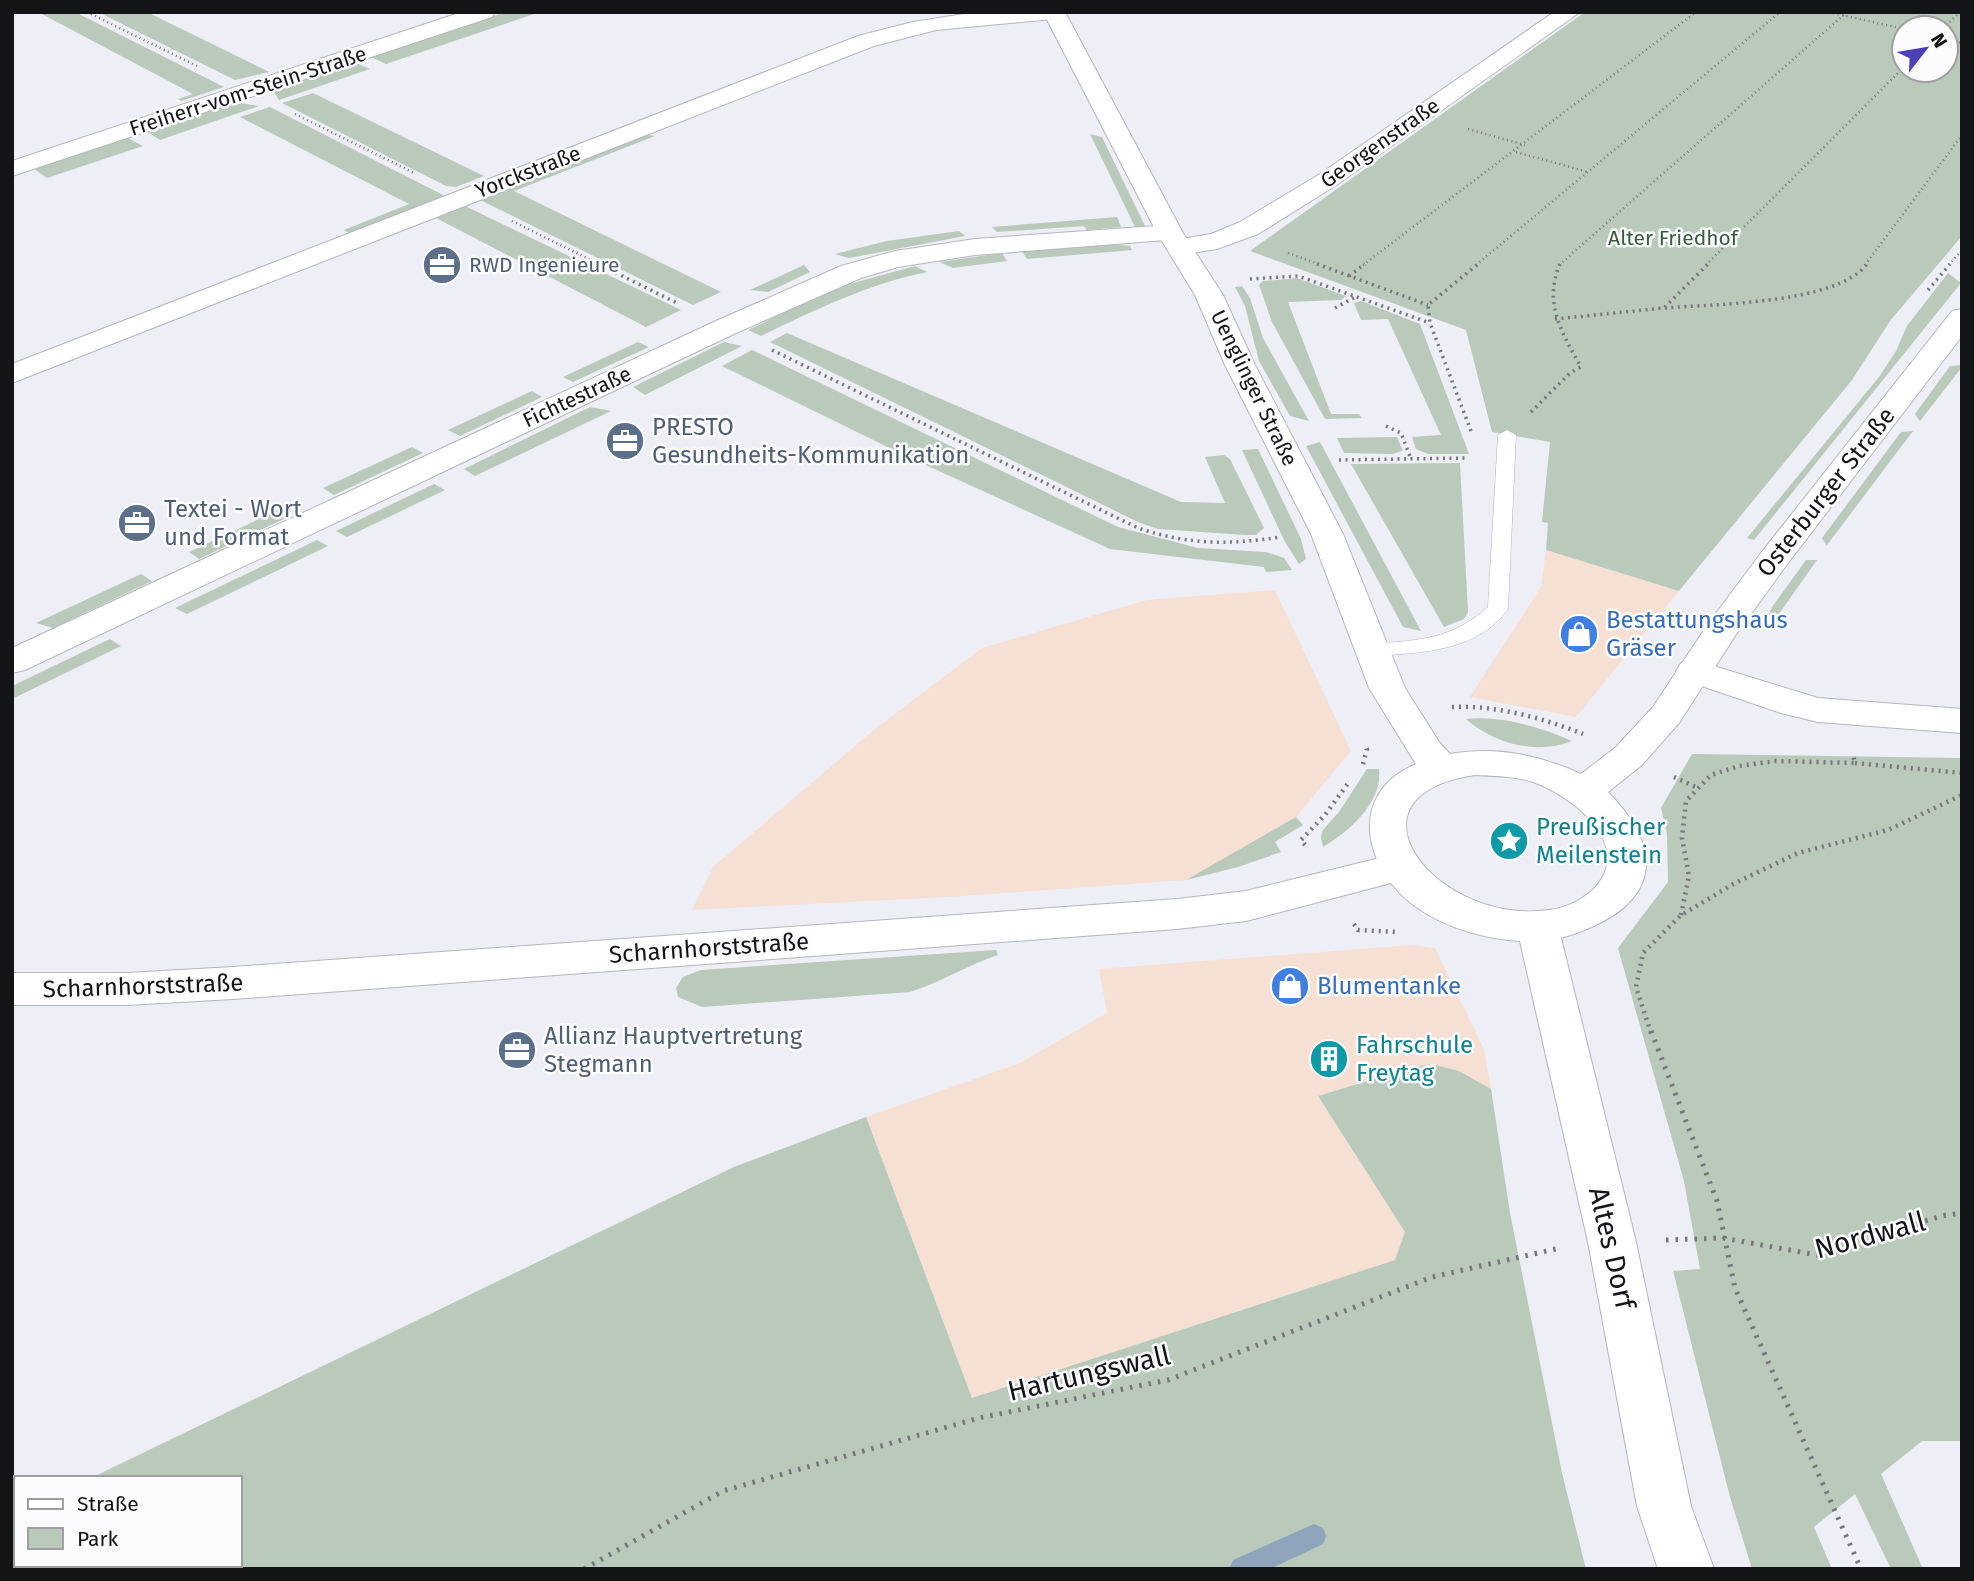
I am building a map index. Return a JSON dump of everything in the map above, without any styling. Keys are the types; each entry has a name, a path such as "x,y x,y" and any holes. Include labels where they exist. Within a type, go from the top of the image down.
{"street":[{"name":"Freiherr-vom-Stein-Straße","path":"12,169 484,12"},
{"name":"Georgenstraße","path":"1174,240 1217,241 1250,228 1329,179 1569,12"},
{"name":"Uenglinger Straße","path":"1054,13 1174,240 1202,283 1240,365 1327,534 1392,697 1426,751 1441,768"},
{"name":"Yorckstraße","path":"12,374 866,41 915,26 1054,13"},
{"name":"Fichtestraße","path":"12,662 713,333 850,272 895,260 975,247 1174,240"},
{"name":"Osterburger Straße","path":"1583,792 1629,756 1666,715 1773,560 1962,317"},
{"path":"1694,671 1794,705 1842,713 1962,721"},
{"path":"1475,763 1512,765 1549,775 1583,792 1608,813 1623,838 1628,863 1621,887 1602,907 1572,920 1537,926 1503,924 1471,916 1442,903 1417,887 1400,867 1388,842 1387,818 1396,797 1415,780 1441,768 1475,763"},
{"name":"Scharnhorststraße","path":"12,989 127,989 220,984 1178,914 1246,906 1400,867"},
{"name":"Altes Dorf","path":"1537,926 1612,1242 1664,1506 1686,1569"}],"lane":[{"path":"1372,650 1454,640 1480,627 1498,609 1507,435"}],"path":[{"path":"1349,276 1525,145 1696,12"},
{"path":"1428,305 1780,12"},
{"path":"1829,12 1890,25"},
{"path":"1507,435 1570,373 1581,367 1555,319 1551,280 1560,262 1845,14"},
{"path":"1664,309 1890,81"},
{"path":"1460,127 1525,145"},
{"path":"1555,319 1812,294 1843,283 1862,270 1962,135"},
{"path":"1516,151 1588,172"},
{"path":"1298,245 1288,253 1428,305"},
{"path":"1202,283 1298,276 1430,323"},
{"path":"1335,308 1356,296"},
{"path":"1428,305 1430,323 1470,427 1478,459 1506,463"},
{"path":"772,349 1138,528 1165,537 1232,544"},
{"path":"1386,426 1401,433 1411,459"},
{"path":"1338,460 1455,458"},
{"path":"1855,763 1962,773"},
{"path":"1861,1569 1735,1288 1717,1201 1646,1020 1636,987 1643,953 1680,916 1735,883 1798,853 1888,830 1962,795"},
{"name":"Nordwall","path":"1612,1242 1723,1238 1817,1255 1941,1216 1962,1213"},
{"name":"Hartungswall","path":"584,1569 723,1491 979,1418 1168,1380 1432,1277 1549,1249 1612,1242"}],"shaded area":[{"path":"1546,550 1679,591 1576,717 1470,697 1541,587"},
{"path":"1275,590 1351,751 1292,822 1186,880 948,897 692,910 713,867 875,729 982,648 1147,600"},
{"path":"1413,945 1435,948 1484,1049 1491,1089 1459,1071 1435,1065 1417,1066 1318,1096 1405,1232 1395,1260 972,1398 866,1117 1020,1063 1107,1013 1099,969"}],"green space":[{"path":"38,12 75,12 224,87 181,101 178,99 193,94"},
{"path":"98,12 147,12 269,72 235,80"},
{"path":"505,12 540,12 386,64 371,57"},
{"name":"Alter Friedhof","path":"1585,12 1962,12 1962,236 1890,321 1852,380 1679,591 1546,550 1548,523 1542,522 1550,442 1492,432 1466,330 1250,251"},
{"path":"354,62 370,69 279,100 274,92 277,88"},
{"path":"313,93 484,176 456,187 446,186 282,103"},
{"path":"233,102 259,106 160,140 146,131"},
{"path":"270,107 445,196 349,233 344,230 409,204 240,117"},
{"path":"1090,134 1102,137 1145,226 1135,227"},
{"path":"647,135 655,136 514,191 721,292 693,305 480,200"},
{"path":"128,138 143,146 47,178 34,169"},
{"path":"465,206 681,310 646,327 436,218"},
{"path":"1117,217 1121,227 1087,230 1084,226 997,232 992,227"},
{"path":"959,231 965,236 849,258 835,254 887,241"},
{"path":"1112,244 1130,246 1132,250 1027,259 1022,251"},
{"path":"1002,253 1007,261 953,268 939,262"},
{"path":"804,265 810,272 768,292 750,290"},
{"path":"915,266 927,272 863,291 761,336 748,330 835,288"},
{"path":"1948,273 1961,283 1754,540 1747,538 1879,377 1896,351 1907,326"},
{"path":"1297,278 1346,296 1341,300 1288,302 1331,414 1359,414 1362,418 1325,419 1272,322 1259,285 1263,281"},
{"path":"1242,286 1250,298 1263,338 1309,421 1290,416 1259,361 1245,306 1235,287"},
{"path":"1361,301 1420,324 1469,454 1428,454 1416,449 1412,437 1441,435 1388,319 1361,320 1354,303"},
{"path":"787,333 1181,502 1225,503 1205,457 1224,455 1230,459 1264,528 1256,535 1245,535 1158,529 1140,523 770,342"},
{"path":"638,342 649,347 573,382 563,377"},
{"path":"724,342 742,346 645,395 633,387"},
{"path":"752,350 1118,527 1198,548 1266,552 1284,558 1292,570 1266,572 1264,567 1110,549 906,456 722,366"},
{"path":"1962,365 1920,421 1915,414 1950,366"},
{"path":"532,391 542,397 460,436 448,430"},
{"path":"590,407 611,411 475,476 464,469"},
{"path":"1913,431 1827,546 1822,538 1901,432"},
{"path":"1397,437 1403,451 1392,454 1344,453 1337,438"},
{"path":"1320,442 1421,631 1403,627 1306,446"},
{"path":"412,447 423,453 334,495 323,488"},
{"path":"1258,449 1301,539 1306,559 1299,564 1285,542 1242,450"},
{"path":"1460,463 1468,612 1464,619 1444,627 1351,464"},
{"path":"434,484 445,490 347,537 336,531"},
{"path":"278,510 288,517 199,559 189,552"},
{"path":"317,540 328,546 187,614 175,608"},
{"path":"1806,560 1817,560 1774,621 1764,625 1772,607"},
{"path":"141,574 152,581 53,628 36,623"},
{"path":"110,639 121,646 12,699 12,686"},
{"path":"1466,719 1520,723 1572,741 1545,747 1516,745 1489,735"},
{"path":"1692,754 1962,758 1962,1441 1922,1441 1881,1474 1923,1569 1891,1569 1855,1494 1814,1527 1832,1569 1752,1569 1730,1497 1673,1271 1700,1269 1684,1181 1618,948 1668,882 1667,834 1661,808"},
{"path":"1367,769 1379,769 1376,793 1370,804 1353,824 1323,847 1322,831 1339,812"},
{"path":"1296,817 1303,825 1275,842 1281,852 1238,867 1186,880"},
{"path":"996,950 998,955 910,992 702,1007 678,997 676,988 683,977 701,970"},
{"path":"1435,1065 1459,1071 1491,1089 1510,1213 1562,1473 1586,1569 12,1569 14,1515 14,1567 242,1567 242,1476 95,1476 734,1167 866,1117 972,1398 1395,1260 1405,1232 1318,1096 1417,1066"}],"waterway":[{"path":"1242,1569 1314,1536"}],"place":[{"name":"RWD Ingenieure","path":"442,265"},
{"name":"PRESTO Gesundheits-Kommunikation","path":"625,441"},
{"name":"Textei - Wort und Format","path":"137,523"},
{"name":"Bestattungshaus Gräser","path":"1579,634"},
{"name":"Preußischer Meilenstein","path":"1509,841"},
{"name":"Blumentanke","path":"1290,986"},
{"name":"Allianz Hauptvertretung Stegmann","path":"517,1050"},
{"name":"Fahrschule Freytag","path":"1329,1059"}]}
